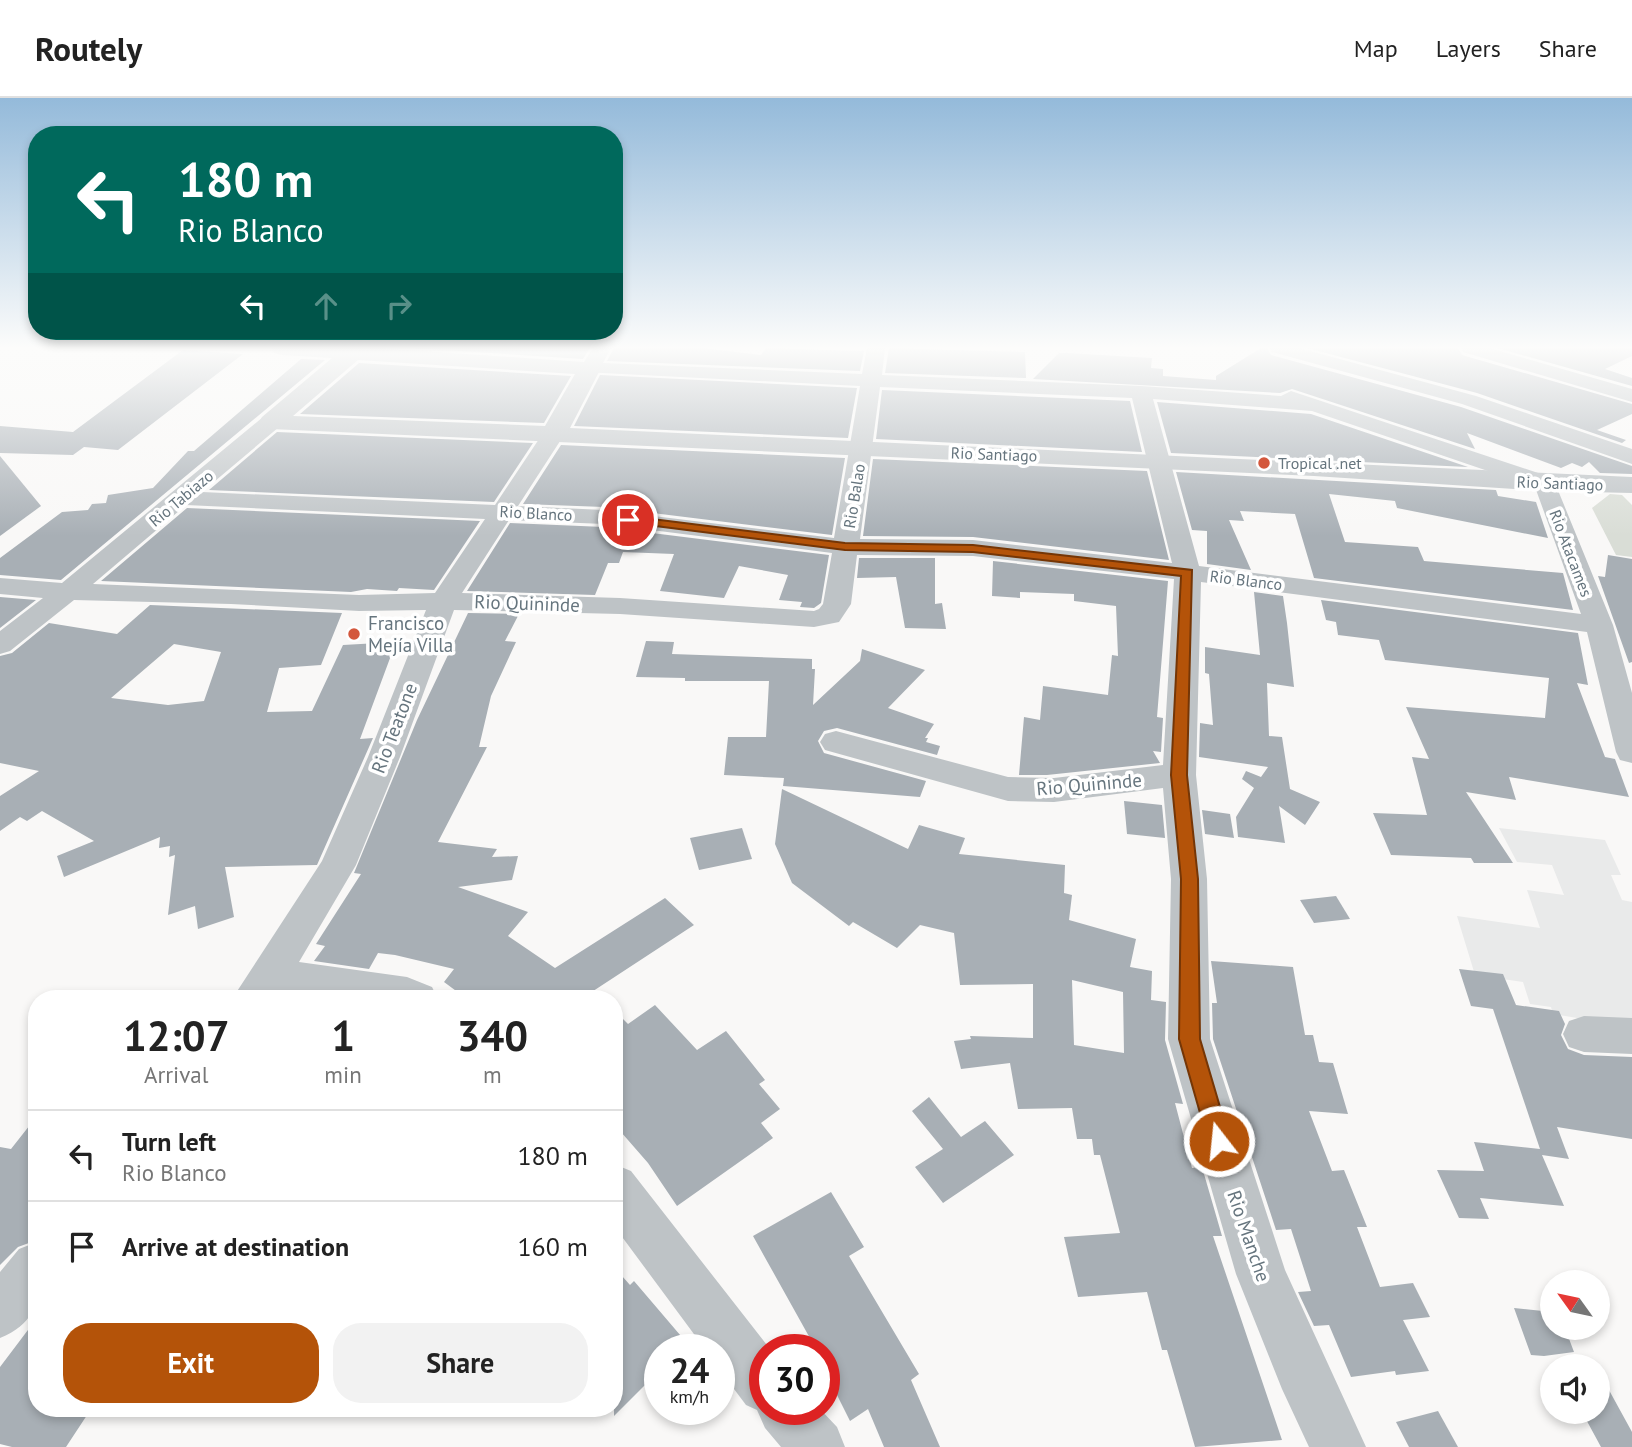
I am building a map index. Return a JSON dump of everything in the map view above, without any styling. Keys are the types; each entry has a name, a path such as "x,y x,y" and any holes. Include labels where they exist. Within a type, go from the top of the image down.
{"street":[{"name":"Rio Tabiazo","path":"0,645 68,592 284,411"},
{"name":"Rio Teatone","path":"262,987 338,865 384,757 443,601 567,411"},
{"name":"Rio Balao","path":"837,604 867,411"},
{"name":"Rio Manche","path":"1146,411 1188,573 1179,775 1189,879 1189,1039 1261,1274 1301,1370 1338,1447"},
{"name":"Rio Atacames","path":"1333,411 1545,483 1624,686 1632,752"},
{"path":"1500,411 1632,457"},
{"name":"Rio Santiago","path":"271,422 1314,468 1545,483 1632,485"},
{"name":"Rio Blanco","path":"180,498 503,510 604,517 845,547 973,548 1599,625"},
{"name":"Rio Quininde","path":"0,586 68,592 231,596 359,603 443,601 620,606 814,619 829,616 837,604"},
{"name":"Rio Quininde","path":"836,742 1008,789 1054,790 1179,775"},
{"path":"262,987 324,990"},
{"path":"1584,1034 1632,1036"},
{"path":"623,1199 749,1366"},
{"path":"0,1312 28,1278"},
{"path":"798,1425 817,1447"}],"shaded area":[{"path":"1610,494 1622,495 1632,505 1632,557 1616,555 1592,508"},
{"path":"1499,828 1605,840 1621,875 1611,875 1622,900 1632,902 1632,1027 1553,1014 1551,1007 1530,1004 1523,982 1475,975 1457,916 1540,928 1527,890 1564,895 1552,865 1517,862"}],"building":[{"path":"101,411 169,411 118,450 84,447 73,455 0,453 0,426 73,432"},
{"path":"241,411 264,411 61,580 0,575 0,558 62,512 88,510 92,504 106,503 108,495 153,488 188,451 194,451"},
{"path":"304,411 551,411 544,423 300,414"},
{"path":"582,411 853,411 848,438 574,426"},
{"path":"879,411 1132,411 1142,452 876,439"},
{"path":"1159,411 1272,411 1311,414 1468,467 1171,453"},
{"path":"1359,411 1472,411 1632,466 1632,474 1600,473 1589,462 1582,467 1572,463 1561,468 1467,433 1475,449"},
{"path":"1529,411 1632,411 1632,414 1597,430 1626,440 1622,443"},
{"path":"277,432 533,443 494,502 209,490"},
{"path":"561,445 845,458 832,535 604,507 523,504"},
{"path":"0,456 41,506 0,536"},
{"path":"873,459 1147,471 1169,560 973,537 863,536"},
{"path":"1176,472 1496,490 1498,496 1536,502 1548,538 1397,508 1395,501 1329,494 1345,542 1418,547 1424,561 1563,573 1573,610 1314,578 1295,514 1240,511 1244,521 1229,520 1251,570 1207,564 1207,531 1192,530"},
{"path":"187,508 480,521 434,590 399,588 397,591 367,589 351,592 101,581"},
{"path":"510,523 604,527 829,555 821,603 814,608 800,607 802,602 779,600 788,575 739,566 724,598 660,591 674,554 623,552 619,563 608,563 595,595 467,591"},
{"path":"1608,555 1632,559 1632,662 1629,663 1598,576 1605,577"},
{"path":"859,558 935,558 935,604 942,603 946,629 905,628 896,577 857,578"},
{"path":"993,561 1168,581 1157,717 1163,718 1161,752 1153,751 1160,763 1047,775 1019,775 1024,717 1040,720 1043,686 1108,695 1112,655 1118,656 1116,606 1074,601 1074,594 1020,592 1020,598 992,596"},
{"path":"1254,592 1283,596 1294,687 1267,683 1269,736 1282,737 1290,789 1320,802 1305,825 1279,806 1285,843 1238,837 1236,817 1254,788 1242,779 1246,771 1261,777 1268,767 1199,757 1200,723 1213,725 1209,674 1205,673 1205,647 1260,655"},
{"path":"0,597 36,600 0,628"},
{"path":"1321,600 1578,633 1588,685 1577,683 1605,757 1615,759 1629,797 1509,777 1516,800 1466,792 1513,863 1474,863 1471,858 1391,855 1373,813 1427,815 1412,757 1429,759 1406,707 1545,718 1549,678 1385,660 1379,640 1338,635 1336,622 1326,620"},
{"path":"150,605 342,613 321,665 279,668 267,712 312,711 343,645 396,642 360,739 373,738 317,865 225,867 234,917 198,929 195,906 168,915 175,855 169,857 170,846 159,848 160,837 64,877 57,856 94,841 42,811 27,821 20,817 0,831 0,796 39,771 0,763 0,656 12,653 49,623 117,634","holes":["174,644 221,652 204,701 168,705 111,698"]},
{"path":"468,613 519,614 505,641 516,642 491,696 479,747 487,747 438,842 497,849 492,857 518,856 512,880 458,887 528,912 508,936 555,968 665,898 694,925 595,990 455,990 444,982 454,969 378,953 369,969 314,961 325,946 316,944 361,874 354,873 417,720"},
{"path":"646,641 674,642 672,654 812,659 812,669 815,669 813,705 860,661 862,649 925,670 888,708 934,724 925,738 928,738 926,742 940,746 937,755 837,728 824,731 818,741 824,753 926,781 920,797 783,786 784,778 724,775 728,737 766,737 769,681 685,681 685,678 636,677"},
{"path":"782,789 908,849 919,825 965,838 959,854 1065,865 1064,893 1072,895 1069,920 1136,939 1130,967 1152,971 1151,1000 1166,1002 1165,1040 1183,1104 1175,1103 1192,1168 1202,1167 1222,1236 1213,1236 1282,1440 1195,1447 1167,1350 1162,1350 1147,1292 1078,1297 1064,1237 1120,1233 1100,1155 1094,1155 1092,1139 1077,1139 1072,1108 1018,1109 1010,1063 961,1069 954,1041 971,1039 970,1036 1033,1038 1033,984 960,985 954,933 920,925 897,948 853,922 849,926 792,883 775,844","holes":["1072,980 1123,992 1124,1053 1074,1045"]},
{"path":"1124,801 1162,805 1165,838 1127,834"},
{"path":"1202,810 1230,814 1234,838 1205,834"},
{"path":"742,828 752,859 699,870 690,838"},
{"path":"1336,896 1350,919 1314,923 1300,900"},
{"path":"1211,961 1293,967 1305,1035 1313,1035 1319,1062 1333,1063 1348,1114 1309,1111 1332,1171 1344,1170 1367,1227 1357,1227 1380,1287 1413,1283 1430,1317 1403,1320 1429,1371 1396,1375 1395,1371 1351,1377 1329,1325 1314,1326 1298,1292 1311,1291 1291,1229 1276,1230 1213,1039 1212,1003 1217,1003"},
{"path":"1459,969 1503,974 1516,1005 1559,1011 1565,1024 1561,1035 1568,1049 1584,1055 1632,1057 1632,1139 1557,1127 1569,1159 1542,1155 1564,1206 1480,1198 1489,1219 1459,1218 1437,1170 1484,1171 1474,1142 1540,1149 1493,1009 1471,1006"},
{"path":"655,1005 697,1050 726,1031 765,1080 759,1084 780,1109 761,1123 773,1138 677,1206 648,1163 623,1134 623,1019 628,1024"},
{"path":"929,1097 961,1137 985,1121 1014,1155 943,1203 915,1167 943,1149 912,1111"},
{"path":"28,1127 28,1243 18,1247 0,1265 0,1147 11,1149"},
{"path":"831,1192 864,1247 849,1256 919,1374 911,1380 940,1447 884,1447 868,1409 850,1421 840,1401 840,1334 808,1334 753,1236"},
{"path":"623,1277 630,1285 634,1281 679,1334 644,1334 644,1386 623,1407"},
{"path":"1514,1308 1540,1311 1540,1340 1570,1340 1574,1352 1531,1355"},
{"path":"28,1330 28,1417 86,1417 66,1447 12,1447 0,1444 0,1367"},
{"path":"1610,1392 1632,1432 1632,1447 1601,1447 1589,1424 1610,1424"},
{"path":"1438,1411 1458,1447 1409,1447 1396,1422"}],"place":[{"name":"Tropical .net","path":"1264,463"},
{"name":"Francisco Mejía Villa","path":"354,634"}],"route":[{"path":"628,520 845,547 973,548 1188,573 1179,775 1189,879 1189,1039 1219,1141"}]}
